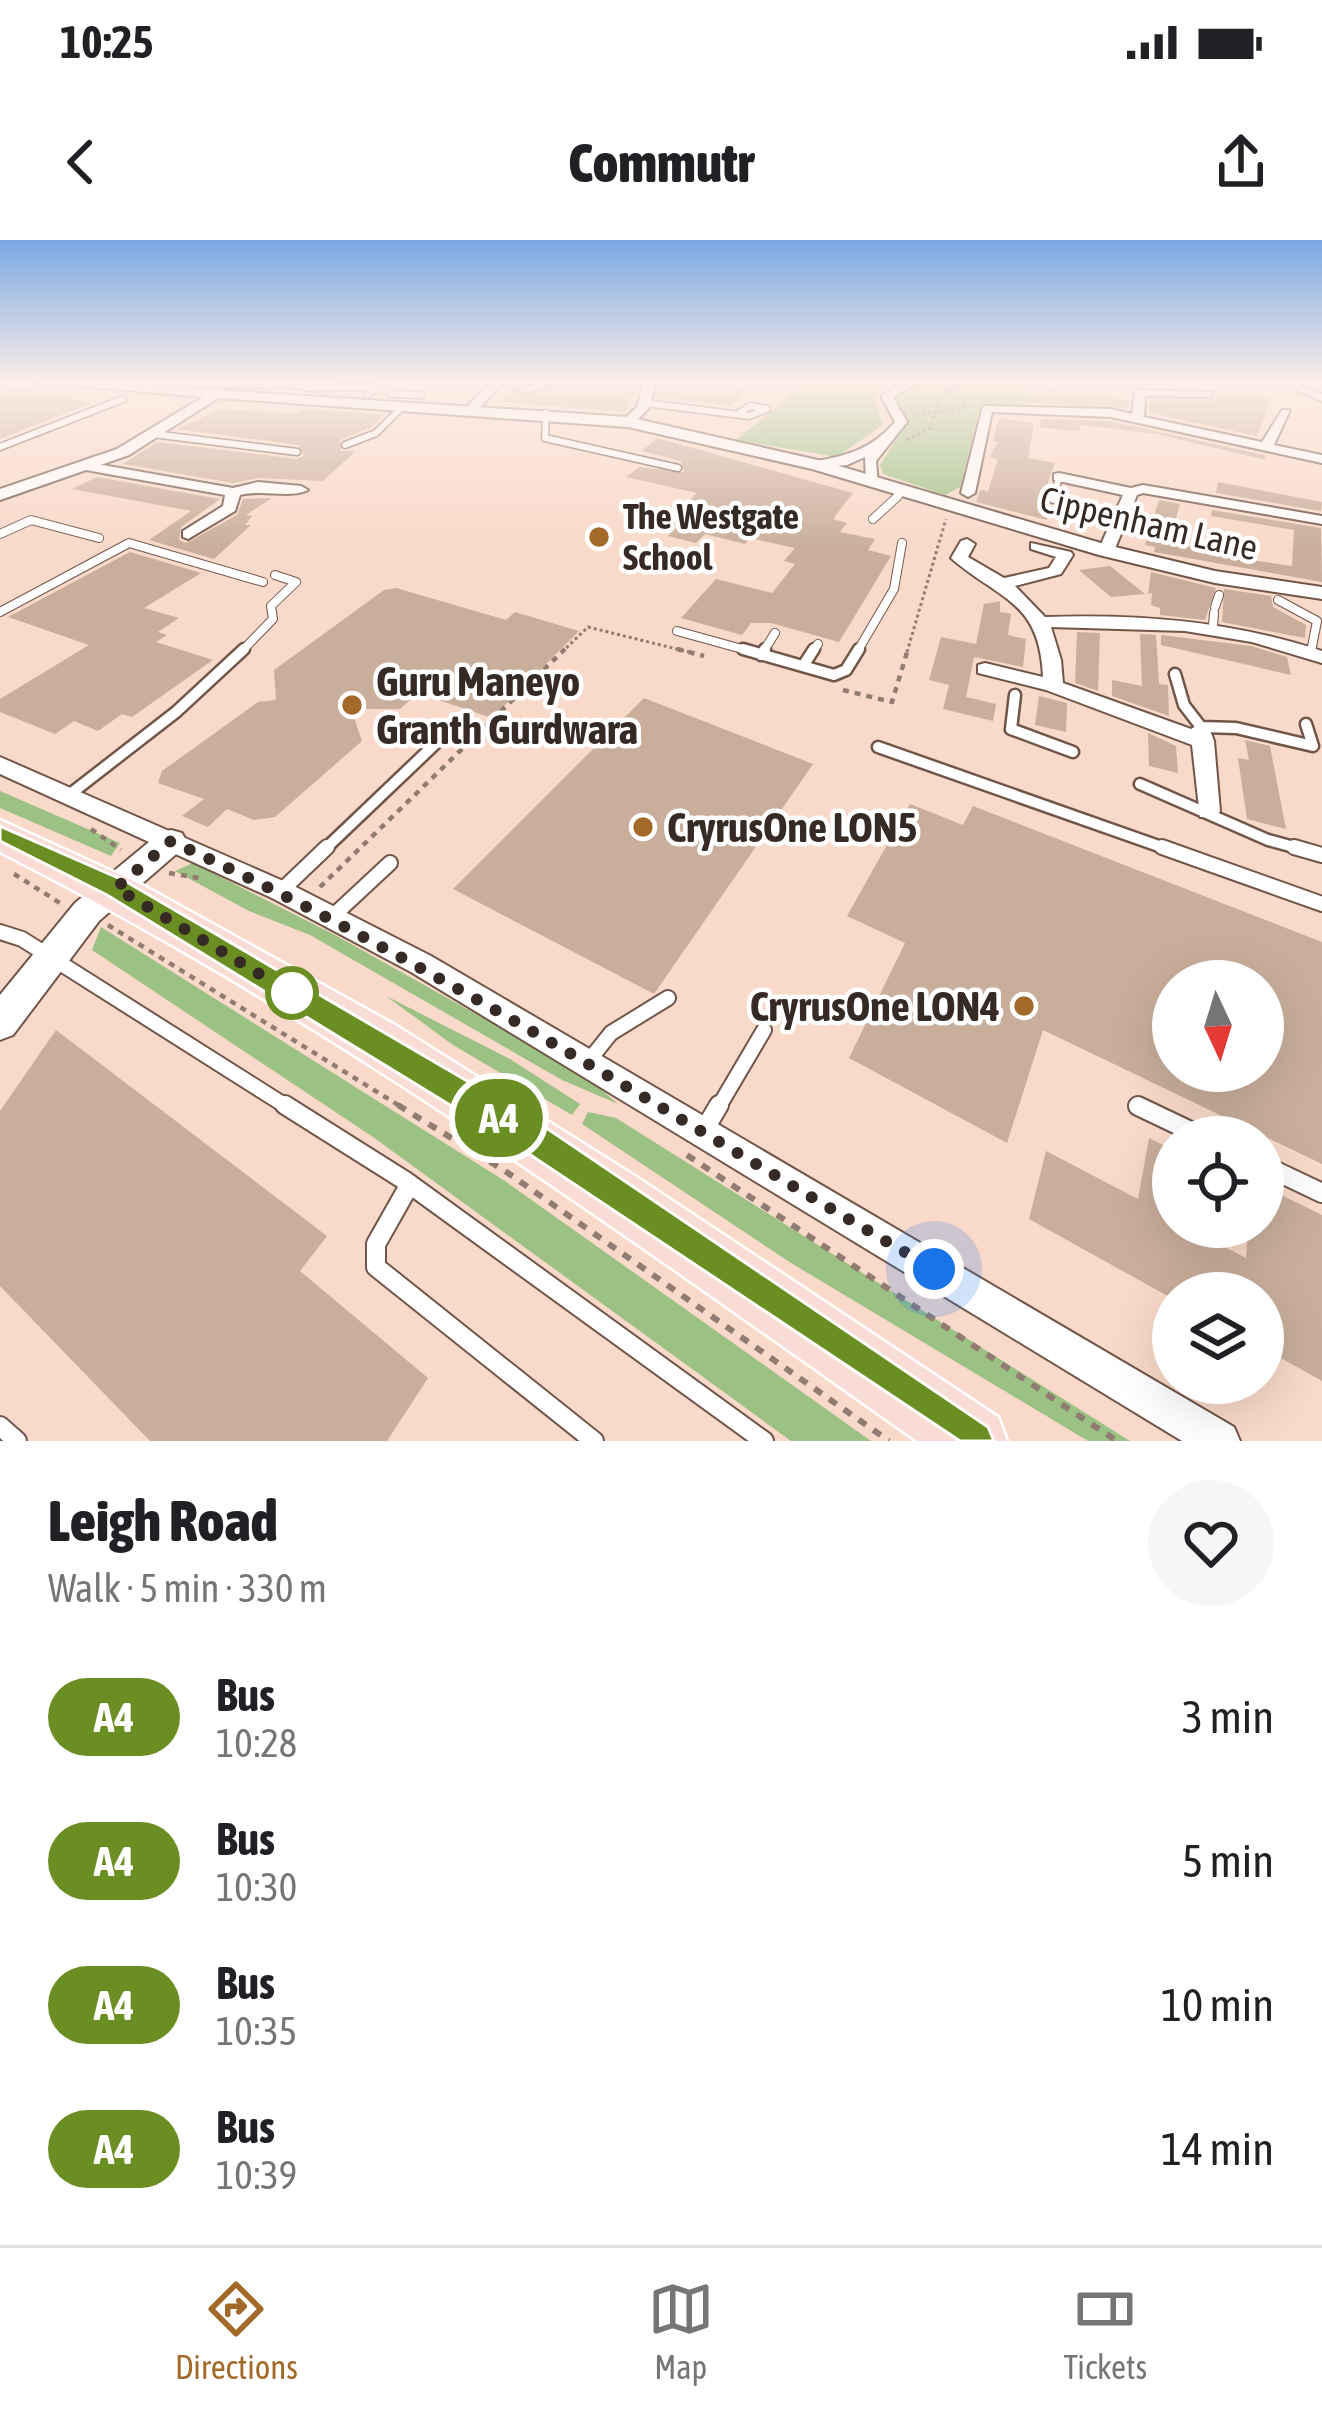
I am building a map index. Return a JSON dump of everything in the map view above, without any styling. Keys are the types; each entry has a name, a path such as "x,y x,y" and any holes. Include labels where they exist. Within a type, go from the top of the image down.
{"main road":[{"path":"4,849 116,888 528,1135 974,1441"}],"street":[{"path":"0,496 92,466 145,438"},
{"name":"Cippenham Lane","path":"698,438 816,465 1106,551 1215,577 1322,593"},
{"path":"874,482 866,467 887,438"},
{"path":"968,493 980,438"},
{"path":"1234,438 1322,459"},
{"path":"1267,445 1272,438"},
{"path":"816,465 858,458 883,445"},
{"path":"92,466 232,492 258,486 302,490"},
{"path":"1059,477 1081,472 1131,492 1164,489 1322,520"},
{"path":"188,534 230,508 232,492"},
{"path":"1106,551 1131,492"},
{"path":"967,544 959,558 1023,597 1044,622 1053,656 1053,686"},
{"path":"1001,584 1054,571 1065,555 1037,547"},
{"path":"1044,622 1214,616 1316,655"},
{"path":"986,669 1016,687 1053,686 1202,734 1208,811"},
{"path":"0,765 71,806 171,841 305,904 586,1064 690,1142 1220,1441"},
{"path":"0,1023 50,957 116,888 171,841"}],"lane":[{"path":"185,438 297,452"},
{"path":"345,445 363,438"},
{"path":"550,438 678,468"},
{"path":"1053,500 1059,477"},
{"path":"872,519 904,491"},
{"path":"0,534 31,520 99,538"},
{"path":"0,612 129,543 262,582"},
{"path":"677,631 834,675 846,670 901,576 902,543"},
{"path":"71,806 250,644 272,619 271,606 296,582 275,575"},
{"path":"1214,616 1220,595"},
{"path":"1278,600 1317,621 1316,655"},
{"path":"761,655 775,633"},
{"path":"803,666 818,644"},
{"path":"1174,674 1184,705 1202,734 1236,728 1313,746 1306,724"},
{"path":"1016,687 1011,729 1073,752"},
{"path":"305,904 454,725"},
{"path":"878,747 1322,904"},
{"path":"1140,784 1268,840 1322,855"},
{"path":"305,904 390,863"},
{"path":"0,932 10,932 410,1184 764,1441"},
{"path":"586,1064 611,1033 668,998"},
{"path":"690,1142 764,1030"},
{"path":"1138,1106 1159,1116"},
{"path":"1284,1176 1322,1193"},
{"path":"410,1184 376,1244 376,1267 594,1441"},
{"path":"0,1426 17,1441"}],"path":[{"path":"903,442 911,438"},
{"path":"827,686 892,702 951,505"},
{"path":"305,904 588,628 718,659"},
{"path":"71,806 116,888 508,1173 889,1441"},
{"path":"4,849 50,899 116,888 218,882"},
{"path":"690,1142 1118,1441"}],"green space":[{"path":"738,438 864,438 837,457"},
{"path":"897,438 972,438 960,487 945,495 883,474 880,465"},
{"path":"0,791 120,843 111,856 0,808"},
{"path":"193,863 335,935 583,1074 618,1104 562,1080 310,935 249,911 175,871"},
{"path":"101,927 505,1181 871,1441 791,1441 373,1137 92,950"},
{"path":"386,996 510,1059 580,1104 572,1115 453,1045"},
{"path":"588,1112 616,1118 1130,1441 1088,1441 791,1263 582,1124"}],"building":[{"path":"245,438 345,438 340,440 341,451 356,451 323,481 258,478 233,483 123,464 157,442 296,459 304,456 298,445"},
{"path":"657,438 853,493 833,519 847,523 840,532 875,539 868,550 891,556 839,642 771,623 751,623 742,635 681,618 716,579 772,593 795,564 784,561 795,548 750,538 745,544 705,534 696,543 668,536 678,526 669,524 673,516 697,493 626,477 639,467 684,472 681,461 642,451"},
{"path":"1031,438 1028,458 1055,463 1048,482 1047,520 976,502 980,490 988,491 998,459 990,457 998,442 993,441"},
{"path":"1174,438 1264,455 1266,460"},
{"path":"97,477 220,499 181,527 179,540 186,543 237,515 243,499 272,498 246,515 252,516 245,525 251,525 214,559 149,540 191,511 72,489"},
{"path":"1218,482 1322,502 1321,511 1216,493"},
{"path":"1159,500 1180,504 1169,542 1244,559 1292,566 1294,530 1211,516 1212,510 1321,528 1322,582 1154,552 1155,547 1145,545"},
{"path":"130,552 201,573 144,608 179,618 158,632 167,635 156,642 213,660 132,717 122,714 98,731 74,721 55,734 0,712 0,699 89,645 8,617"},
{"path":"1110,566 1145,594 1111,597 1079,570"},
{"path":"1151,572 1216,588 1205,620 1160,615 1160,608 1151,605 1152,593 1148,594"},
{"name":"Guru Maneyo Granth Gurdwara","path":"396,588 506,620 515,612 579,631 492,718 418,693 400,709 351,709 362,741 275,817 254,820 227,809 208,827 182,816 204,799 158,783 162,771 258,702 276,700 274,670 384,590"},
{"path":"1224,589 1271,596 1273,607 1306,625 1305,638 1222,622"},
{"path":"1000,601 1000,612 1011,614 1008,635 1026,639 1023,667 974,657 966,697 996,704 993,721 943,709 949,685 929,680 941,637 976,644 984,604"},
{"path":"1077,632 1100,633 1098,691 1075,683"},
{"path":"1140,634 1156,635 1159,684 1168,685 1169,716 1112,696 1112,680 1142,686"},
{"path":"1161,635 1251,646 1287,657 1291,675 1161,645"},
{"path":"1039,696 1067,703 1066,732 1035,725"},
{"name":"CryrusOne LON5","path":"644,698 813,764 654,994 453,889"},
{"path":"1148,733 1176,746 1178,773 1149,766"},
{"path":"1245,740 1270,746 1286,829 1247,819 1238,758 1249,760"},
{"name":"CryrusOne LON4","path":"910,804 963,825 973,806 1322,942 1322,1164 1284,1146 1284,1116 1222,1116 1172,1092 1284,1092 1284,960 1152,960 1152,1082 1043,1030 1007,1143 849,1058 905,943 847,916"},
{"path":"56,1030 327,1236 300,1271 428,1378 387,1441 150,1441 0,1286 0,1111"},
{"path":"1149,1138 1152,1248 1227,1248 1246,1258 1247,1248 1284,1248 1284,1196 1322,1215 1322,1381 1284,1360 1284,1272 1152,1272 1152,1287 1029,1219 1046,1151 1138,1199"}],"bus line":[{"name":"A4","path":"0,835 116,888 528,1135 974,1441"}],"place":[{"name":"The Westgate School","path":"599,537"},
{"name":"Guru Maneyo Granth Gurdwara","path":"352,705"},
{"name":"CryrusOne LON5","path":"643,827"},
{"name":"CryrusOne LON4","path":"1024,1006"}],"route":[{"path":"292,993 303,1000 116,888 171,841 281,891 421,964 701,1135 934,1269"}]}
